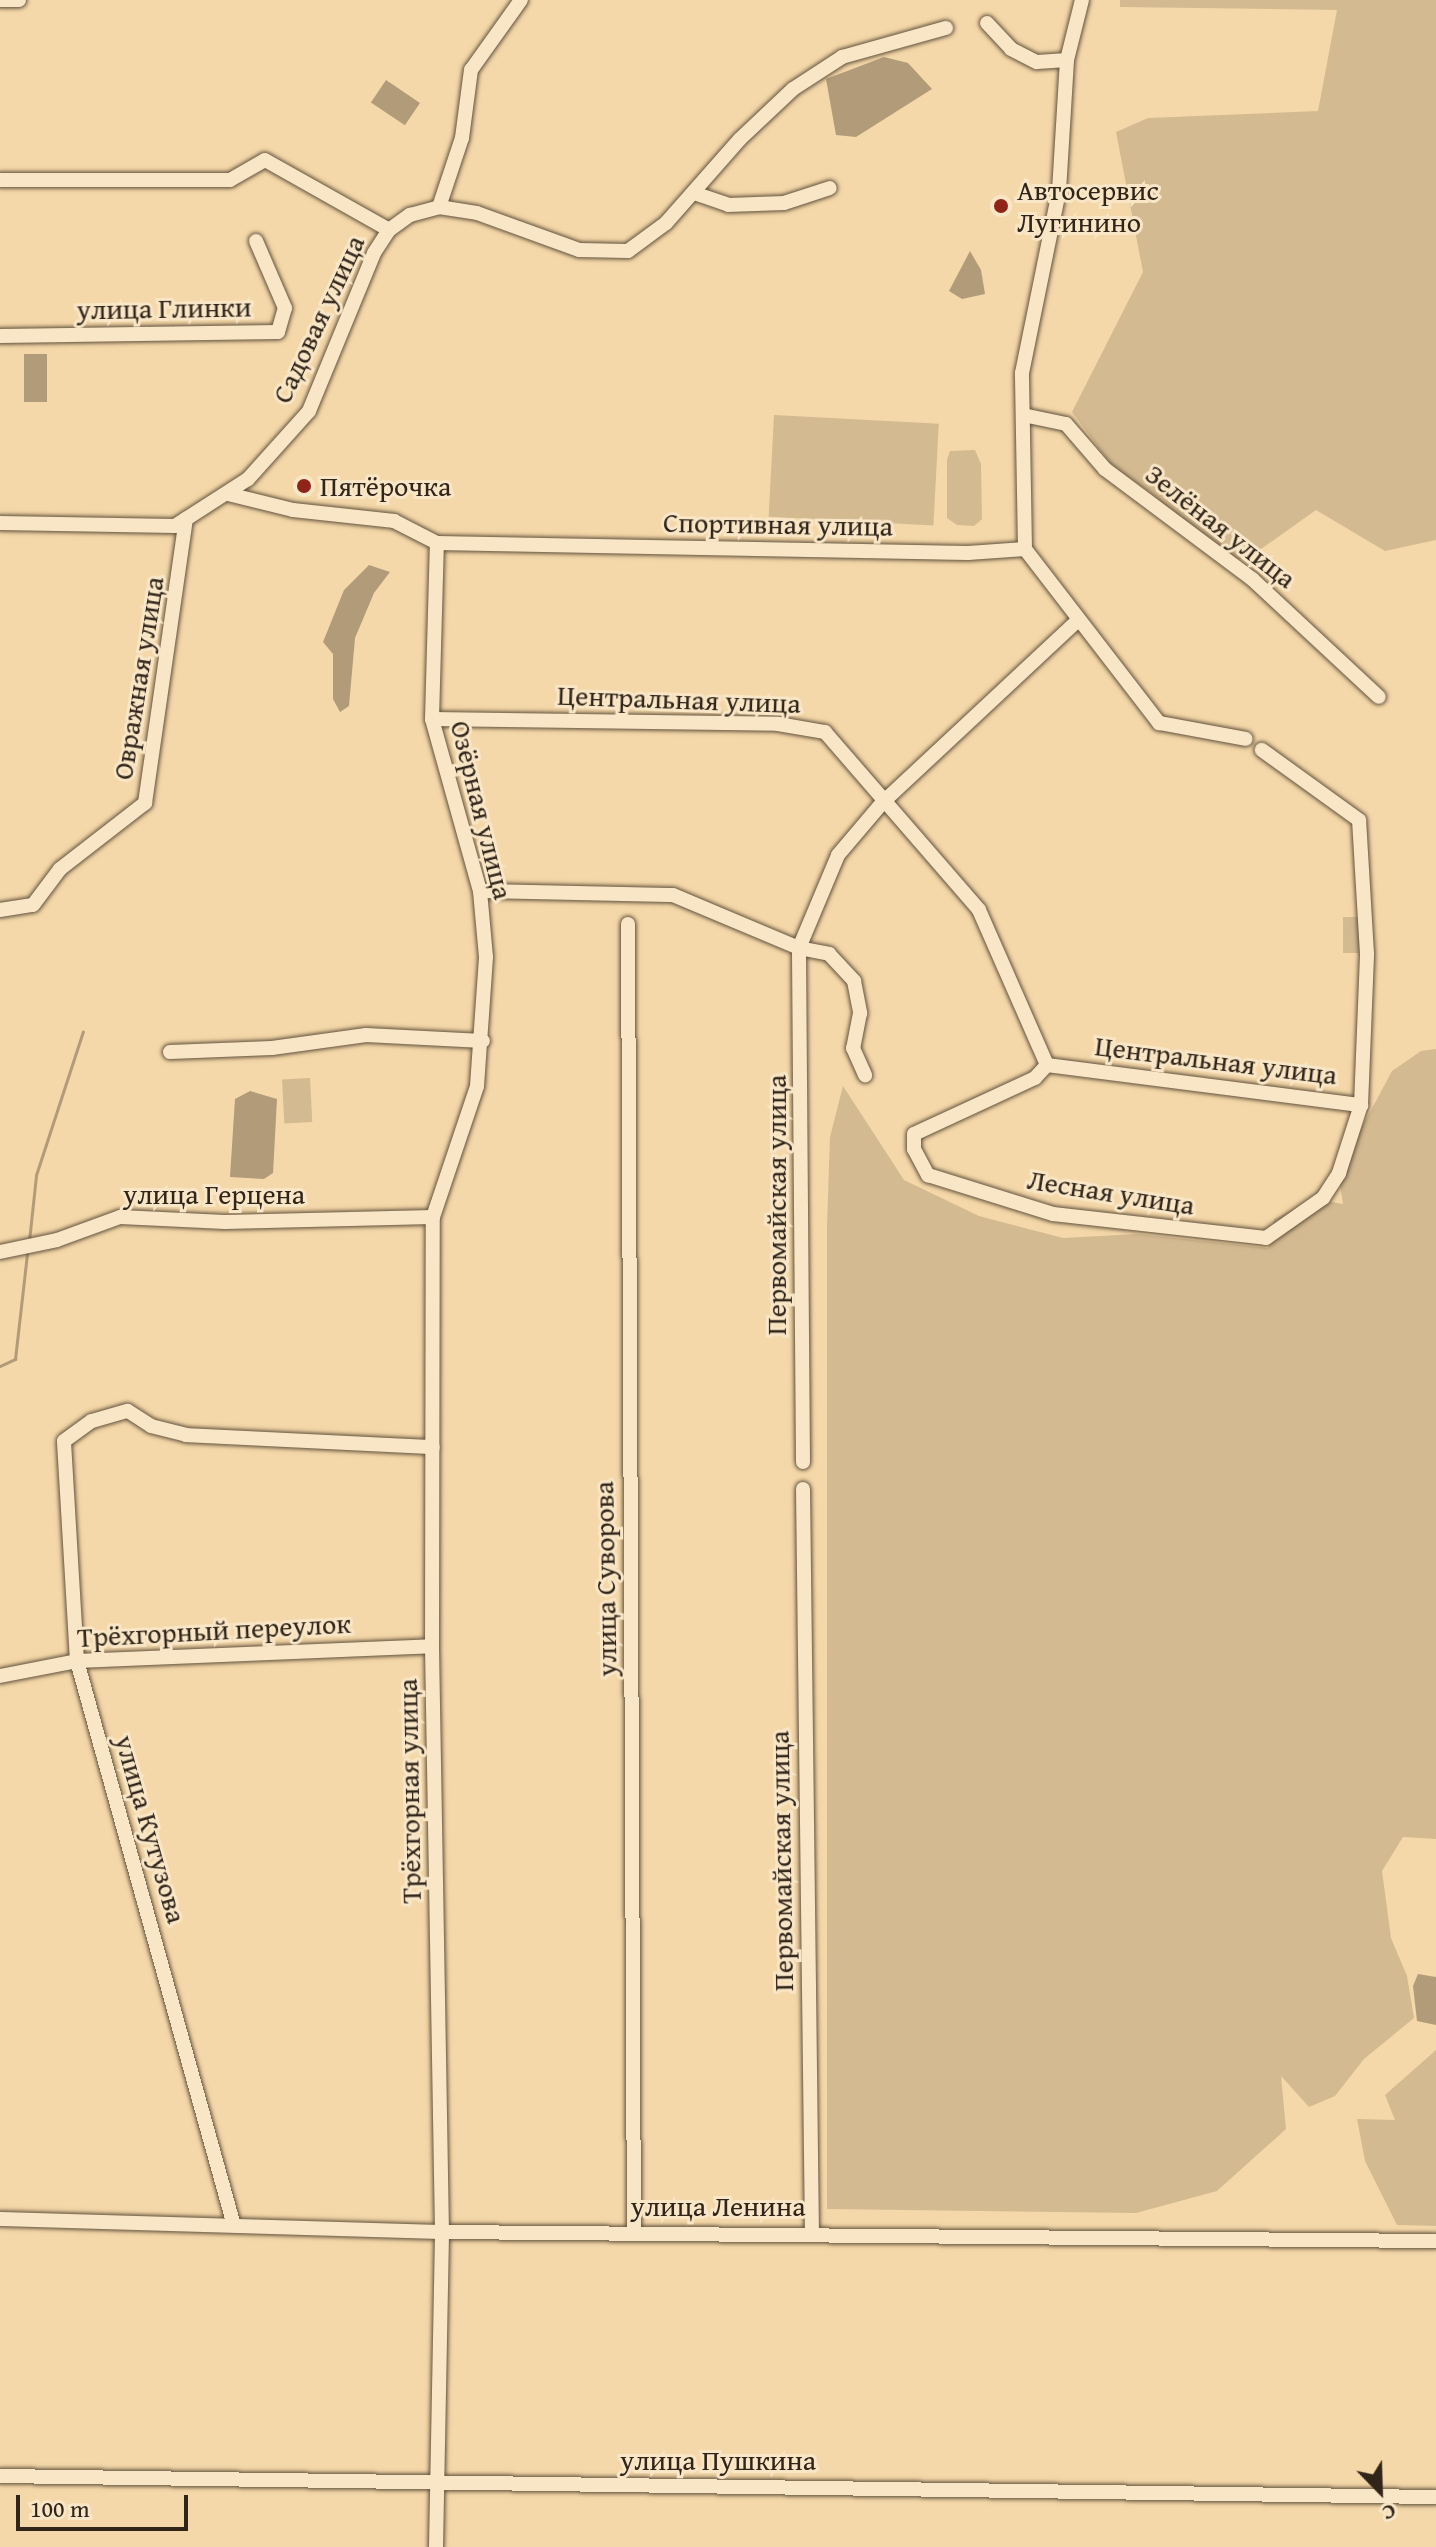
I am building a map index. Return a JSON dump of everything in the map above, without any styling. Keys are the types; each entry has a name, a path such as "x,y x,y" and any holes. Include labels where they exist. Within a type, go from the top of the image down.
{"street":[{"path":"0,0 19,0"},
{"path":"521,0 471,70 462,138 439,207 504,222 579,250 628,251 646,242 793,89 842,57 946,28"},
{"path":"1082,0 1067,60 1059,191 1022,373 1025,549 1077,621 1159,723 1246,739"},
{"path":"987,23 1011,49 1037,62 1067,60"},
{"path":"0,180 230,180 265,160 389,230"},
{"path":"694,193 728,205 784,203 830,188"},
{"name":"Садовая улица","path":"186,519 248,479 309,411 374,253 389,230 410,215 439,207"},
{"name":"улица Глинки","path":"0,336 278,332 286,320 285,308 256,241"},
{"name":"Зелёная улица","path":"1023,415 1066,424 1105,469 1252,579 1379,697"},
{"name":"Спортивная улица","path":"228,494 293,510 394,521 437,543 968,553 1025,549"},
{"path":"0,523 175,526 186,519"},
{"name":"Овражная улица","path":"0,910 33,905 60,869 145,803 186,519"},
{"name":"Озёрная улица","path":"437,543 432,719 480,891 486,957 483,1041"},
{"path":"799,948 838,855 883,802 1077,621"},
{"name":"Центральная улица","path":"432,719 778,724 825,732 979,910 1047,1065 1361,1105"},
{"path":"1262,750 1359,820 1367,927 1361,1105"},
{"path":"480,891 673,895 799,948 829,954 854,981 860,1013 853,1048 865,1075"},
{"name":"улица Суворова","path":"628,924 626,1345 635,1754 634,2232"},
{"name":"Первомайская улица","path":"799,948 803,1462"},
{"path":"170,1052 272,1048 366,1035 483,1041"},
{"name":"Трёхгорная улица","path":"436,2547 442,2232 432,1646 433,1217 477,1086 483,1041"},
{"name":"Лесная улица","path":"1047,1065 1035,1078 914,1134 914,1149 928,1175 1053,1214 1266,1238 1323,1198 1339,1173 1361,1105"},
{"name":"улица Герцена","path":"0,1252 57,1240 120,1217 225,1222 433,1217"},
{"name":"улица Кутузова","path":"233,2222 77,1661 64,1441 92,1421 128,1411 151,1426 186,1435 433,1447"},
{"name":"Первомайская улица","path":"803,1489 812,2232"},
{"name":"Трёхгорный переулок","path":"0,1676 77,1661 432,1646"},
{"name":"улица Ленина","path":"0,2219 233,2222 442,2232 812,2232 1436,2241"},
{"name":"улица Пушкина","path":"0,2476 1436,2497"}],"shaded area":[{"path":"1120,0 1436,0 1436,540 1385,551 1316,510 1247,559 1222,560 1155,496 1111,464 1072,412 1143,272 1116,132 1148,118 1318,111 1337,10 1120,7"},
{"path":"884,57 908,63 932,89 856,137 836,135 826,79"},
{"path":"386,80 420,103 405,125 371,102"},
{"path":"970,251 981,270 985,294 962,299 949,291"},
{"path":"24,354 47,354 47,402 24,402"},
{"path":"774,415 939,424 933,525 769,517"},
{"path":"975,450 981,464 982,519 974,526 957,525 947,518 947,460 950,451"},
{"path":"369,565 390,572 374,593 355,638 349,706 340,712 333,699 333,654 323,642 344,590"},
{"path":"1343,917 1361,917 1361,953 1343,953"},
{"path":"1436,1049 1436,1839 1403,1837 1382,1871 1391,1938 1407,1976 1414,2018 1364,2059 1335,2096 1309,2107 1281,2076 1286,2129 1217,2191 1136,2213 827,2209 827,1225 830,1137 843,1086 904,1180 979,1216 1063,1238 1137,1234 1268,1248 1274,1219 1315,1199 1343,1204 1339,1178 1347,1155 1392,1071 1421,1051"},
{"path":"310,1078 312,1122 284,1123 282,1079"},
{"path":"250,1091 277,1099 273,1173 264,1179 230,1177 235,1099"},
{"path":"1418,1974 1436,1977 1436,2025 1417,2021 1413,1986"},
{"path":"1436,2050 1436,2226 1397,2225 1365,2161 1357,2119 1395,2120 1385,2095"}],"waterway":[{"path":"29,1241 36,1175 83,1031"},
{"path":"0,1366 15,1359 27,1253"}],"place":[{"name":"Автосервис Лугинино","path":"1001,206"},
{"name":"Пятёрочка","path":"304,486"}]}
